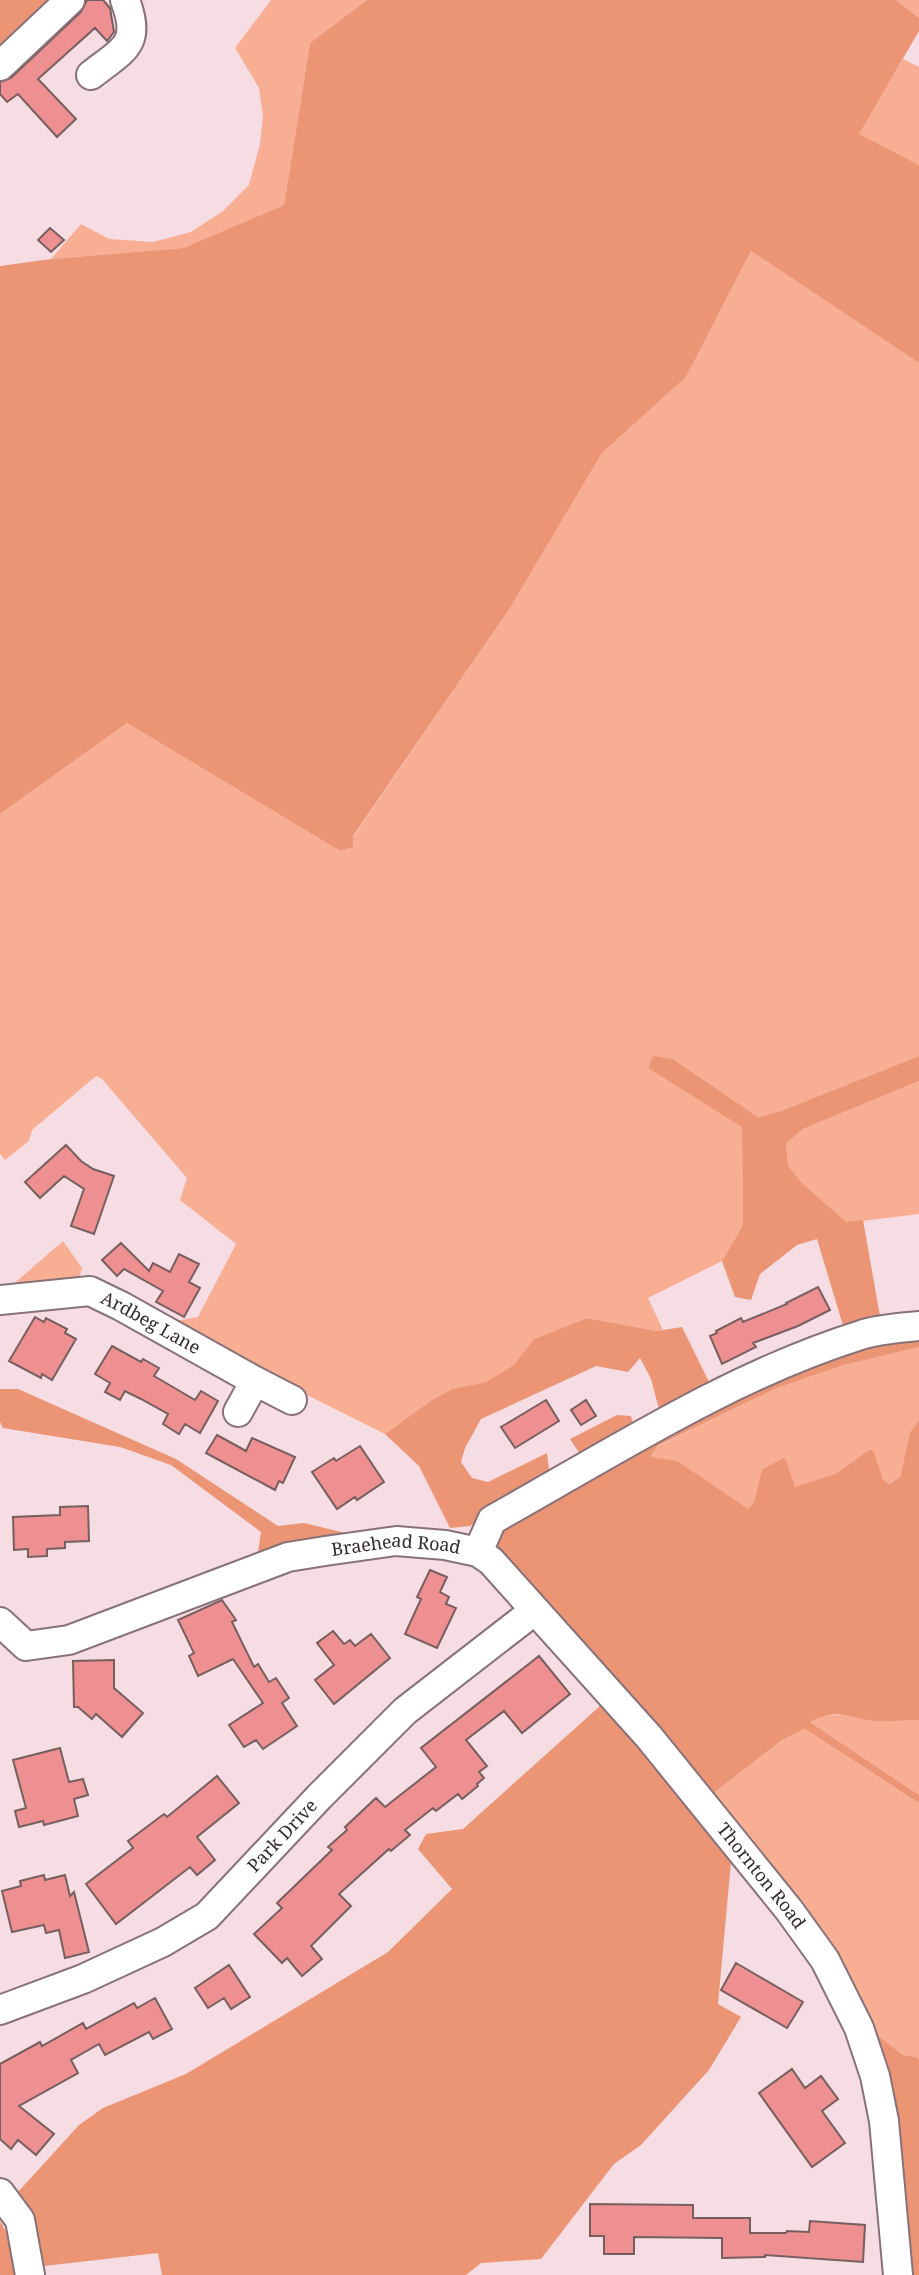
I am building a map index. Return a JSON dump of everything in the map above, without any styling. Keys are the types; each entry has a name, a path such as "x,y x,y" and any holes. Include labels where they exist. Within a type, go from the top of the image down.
{"street":[{"path":"0,66 70,0"},
{"path":"91,75 126,48 133,34 132,18 125,0"},
{"name":"Ardbeg Lane","path":"0,1300 90,1292 121,1306 292,1399"},
{"name":"Braehead Road","path":"0,1622 26,1646 48,1644 69,1640 288,1557 396,1541 445,1545 478,1552 492,1520 703,1401 774,1368 863,1334 919,1325"},
{"path":"238,1412 255,1381"},
{"name":"Thornton Road","path":"478,1552 491,1561 649,1737 789,1910 825,1960 859,2028 875,2076 884,2121 898,2275"},
{"name":"Park Drive","path":"0,2010 83,1979 163,1942 207,1916 319,1797 405,1711 534,1611"},
{"path":"0,2193 20,2220 30,2275"}],"shaded area":[{"path":"0,0 51,0 0,49"},
{"path":"271,0 367,0 310,43 284,205 183,248 51,259 81,224 109,239 153,242 191,232 223,211 249,185 260,144 263,116 259,88 235,48"},
{"path":"367,0 896,0 919,18 919,31 859,134 919,165 919,363 751,251 686,377 602,453 510,608 353,836 353,847 340,851 127,723 0,814 0,266 183,248 284,205 310,43"},
{"path":"896,0 919,0 919,18"},
{"path":"903,59 919,67 919,165 858,134"},
{"path":"751,251 919,363 919,1056 781,1111 758,1117 673,1059 653,1057 648,1068 742,1126 743,1225 722,1261 648,1298 663,1330 587,1318 534,1339 515,1365 486,1382 452,1389 385,1434 301,1392 176,1321 198,1317 236,1244 180,1200 187,1178 102,1079 96,1076 32,1130 29,1141 5,1160 0,1154 0,814 127,723 340,851 353,847 353,837 510,608 602,453 686,377"},
{"path":"653,1056 673,1059 758,1117 781,1111 919,1056 919,1081 803,1129 786,1143 788,1165 802,1183 846,1222 863,1220 881,1322 845,1332 817,1239 797,1245 760,1274 751,1300 735,1297 722,1261 743,1225 742,1127 648,1068"},
{"path":"919,1081 919,1214 846,1223 802,1183 788,1165 786,1142 803,1129"},
{"path":"63,1241 82,1268 78,1282 9,1288"},
{"path":"587,1318 657,1331 682,1327 712,1388 664,1415 659,1409 651,1379 640,1358 628,1372 596,1366 481,1419 465,1448 461,1462 472,1478 488,1482 547,1453 550,1477 470,1526 450,1528 419,1466 385,1434 452,1389 486,1382 514,1365 534,1339"},
{"path":"919,1331 919,1347 844,1365 777,1388 657,1446 650,1457 677,1461 748,1509 754,1502 762,1469 785,1457 795,1487 835,1474 869,1450 873,1450 883,1480 889,1484 900,1477 910,1432 919,1420 919,1720 875,1721 836,1714 810,1722 919,1795 919,1803 805,1729 782,1740 710,1796 498,1551 497,1536 519,1515 670,1425 831,1353"},
{"path":"919,1347 919,1420 910,1432 900,1477 888,1484 883,1481 869,1450 835,1474 794,1488 785,1457 762,1469 754,1502 748,1509 713,1488 649,1457 656,1447 777,1388 844,1365"},
{"path":"0,1389 18,1389 176,1459 278,1526 304,1523 362,1537 258,1552 261,1532 171,1465 120,1447 3,1428 0,1422"},
{"path":"617,1415 631,1416 635,1432 582,1457 570,1439"},
{"path":"601,1705 716,1838 731,1862 718,2004 741,2017 709,2070 641,2145 614,2164 541,2259 481,2263 466,2275 162,2275 158,2253 44,2266 18,2192 79,2125 103,2108 186,2074 388,1952 452,1889 418,1849 426,1834 463,1829"},
{"path":"847,1714 873,1721 919,1720 919,1795 810,1722 823,1716"},
{"path":"805,1729 919,1803 919,2060 917,2057 903,2055 867,2027 710,1796 782,1740"},
{"path":"867,2027 903,2055 917,2057 919,2060 919,2275 910,2275 907,2221 897,2149"},
{"path":"0,2221 8,2235 16,2275 0,2275"}],"building":[{"path":"87,0 103,0 110,8 114,32 107,41 95,28 38,79 76,119 57,137 18,94 7,102 0,94 0,82 11,78 81,12"},
{"path":"50,228 64,240 51,252 38,240"},
{"path":"66,1145 93,1169 114,1176 94,1234 71,1226 84,1189 64,1176 40,1198 25,1182"},
{"path":"121,1243 149,1271 153,1263 170,1272 179,1254 199,1264 189,1282 200,1288 184,1317 156,1302 163,1291 124,1269 117,1276 102,1260"},
{"path":"818,1287 830,1310 798,1326 753,1343 756,1347 722,1364 710,1336 717,1333 716,1331 741,1318 743,1322 787,1304"},
{"path":"35,1317 44,1322 46,1318 67,1329 65,1333 76,1339 52,1380 42,1374 41,1378 9,1361"},
{"path":"112,1346 141,1362 143,1359 159,1368 154,1376 195,1400 201,1391 218,1401 200,1433 185,1424 179,1434 163,1424 168,1414 125,1391 120,1400 105,1392 110,1383 95,1374"},
{"path":"546,1400 559,1421 515,1448 501,1427"},
{"path":"586,1400 596,1416 581,1425 571,1410"},
{"path":"217,1435 246,1451 252,1438 295,1457 283,1483 279,1481 275,1490 206,1453"},
{"path":"360,1446 384,1482 357,1500 355,1497 337,1509 312,1472"},
{"path":"88,1506 89,1541 65,1542 65,1548 47,1549 47,1556 28,1557 28,1549 14,1550 13,1517 60,1515 60,1507"},
{"path":"430,1570 447,1577 440,1592 449,1597 446,1604 456,1608 437,1648 405,1634 421,1599 417,1597"},
{"path":"222,1600 236,1620 232,1622 254,1667 258,1664 269,1682 276,1678 289,1698 282,1703 297,1726 263,1749 256,1740 244,1747 229,1725 263,1703 233,1659 198,1676 189,1656 194,1653 178,1620"},
{"path":"333,1631 344,1644 350,1640 355,1646 371,1634 390,1658 334,1704 315,1680 334,1665 317,1643"},
{"path":"539,1656 570,1694 522,1733 504,1711 466,1740 487,1766 479,1772 484,1778 478,1786 462,1799 458,1794 436,1811 433,1808 405,1830 410,1835 391,1851 389,1849 339,1894 351,1906 311,1946 322,1959 302,1976 287,1958 282,1963 254,1934 282,1908 277,1903 332,1850 328,1847 376,1798 385,1807 436,1767 421,1748"},
{"path":"114,1660 114,1688 143,1713 122,1737 96,1714 92,1719 78,1707 74,1707 73,1661"},
{"path":"60,1748 69,1782 83,1779 88,1795 74,1799 78,1816 44,1825 43,1821 19,1827 15,1811 26,1808 13,1760"},
{"path":"217,1776 239,1803 197,1837 215,1860 197,1875 190,1867 116,1924 86,1884 133,1848 128,1841 164,1814 167,1817"},
{"path":"44,1875 45,1880 65,1875 70,1896 74,1892 89,1952 65,1958 59,1930 46,1933 44,1925 12,1932 2,1891 21,1886 20,1881"},
{"path":"736,1963 803,2002 787,2028 721,1990"},
{"path":"229,1965 250,1997 231,2009 224,1998 208,2008 195,1988"},
{"path":"155,1998 172,2029 153,2039 149,2032 105,2055 99,2044 71,2060 78,2073 19,2106 54,2134 36,2155 18,2140 11,2149 0,2139 0,2064 40,2042 42,2046 83,2023 86,2029 134,2003 137,2008"},
{"path":"792,2069 805,2088 821,2076 838,2099 822,2111 845,2143 812,2167 759,2093"},
{"path":"590,2204 693,2205 693,2218 750,2218 750,2233 809,2232 810,2221 865,2225 863,2262 765,2255 722,2258 722,2238 634,2237 634,2254 604,2254 604,2236 590,2236"}]}
